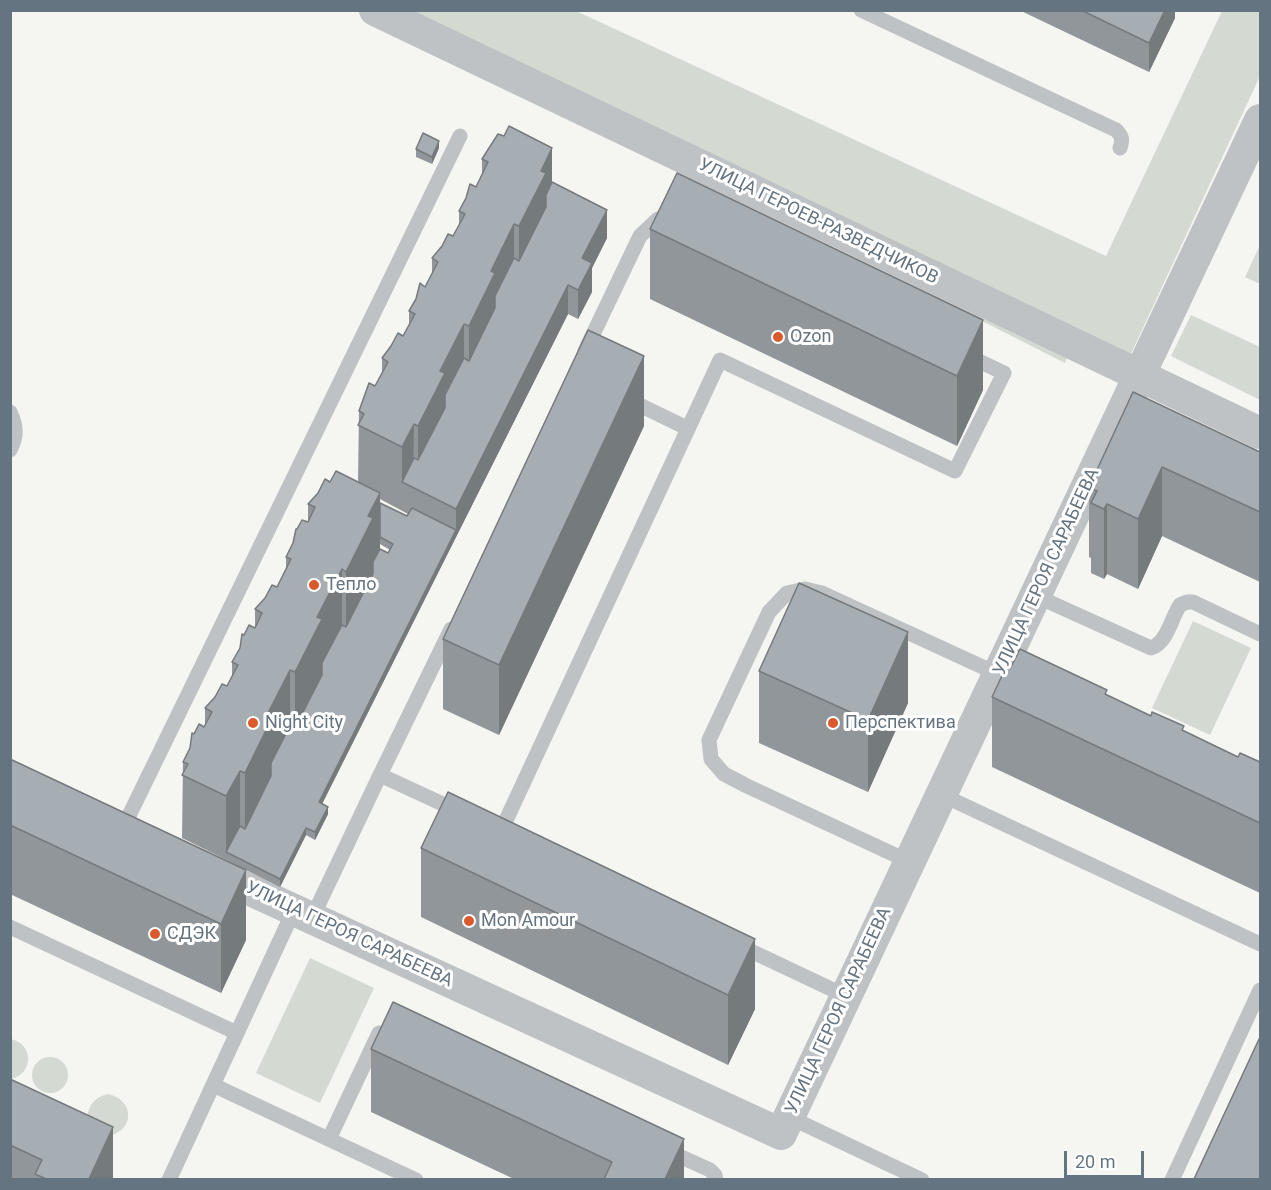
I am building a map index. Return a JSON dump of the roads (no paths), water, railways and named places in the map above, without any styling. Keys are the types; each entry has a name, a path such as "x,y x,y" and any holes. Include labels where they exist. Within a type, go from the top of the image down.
{"street":[{"name":"УЛИЦА ГЕРОЕВ-РАЗВЕДЧИКОВ","path":"375,10 1260,433"},
{"name":"УЛИЦА ГЕРОЯ САРАБЕЕВА","path":"183,859 781,1134 1006,666 1036,596 1260,120"}],"lane":[{"path":"861,10 1116,130 1121,135 1120,148"},
{"path":"122,830 460,136"},
{"path":"579,363 640,236 658,219 676,217 687,222"},
{"path":"380,775 506,834 687,428 720,360 955,471 1004,373 951,348"},
{"path":"615,393 687,428"},
{"path":"10,412 16,427 15,440 10,450"},
{"path":"910,862 747,786 724,774 711,759 709,740 769,612 787,593 805,589 822,593 1006,666"},
{"path":"1036,596 1151,648 1158,646 1180,604 1187,602 1193,602 1260,634"},
{"path":"169,1179 237,1033 380,775 457,617"},
{"path":"942,795 1260,944"},
{"path":"10,927 237,1033"},
{"path":"727,940 846,996"},
{"path":"1172,1179 1260,990"},
{"path":"329,1139 380,1032 385,1025 394,1023"},
{"path":"213,1085 416,1179"},
{"path":"789,1117 922,1179"},
{"path":"655,1145 710,1170 716,1179"}],"place":[{"name":"Ozon","path":"778,337"},
{"name":"Тепло","path":"314,585"},
{"name":"Night City","path":"253,723"},
{"name":"Перспектива","path":"833,723"},
{"name":"Mon Amour","path":"469,921"},
{"name":"СДЭК","path":"155,934"}]}
